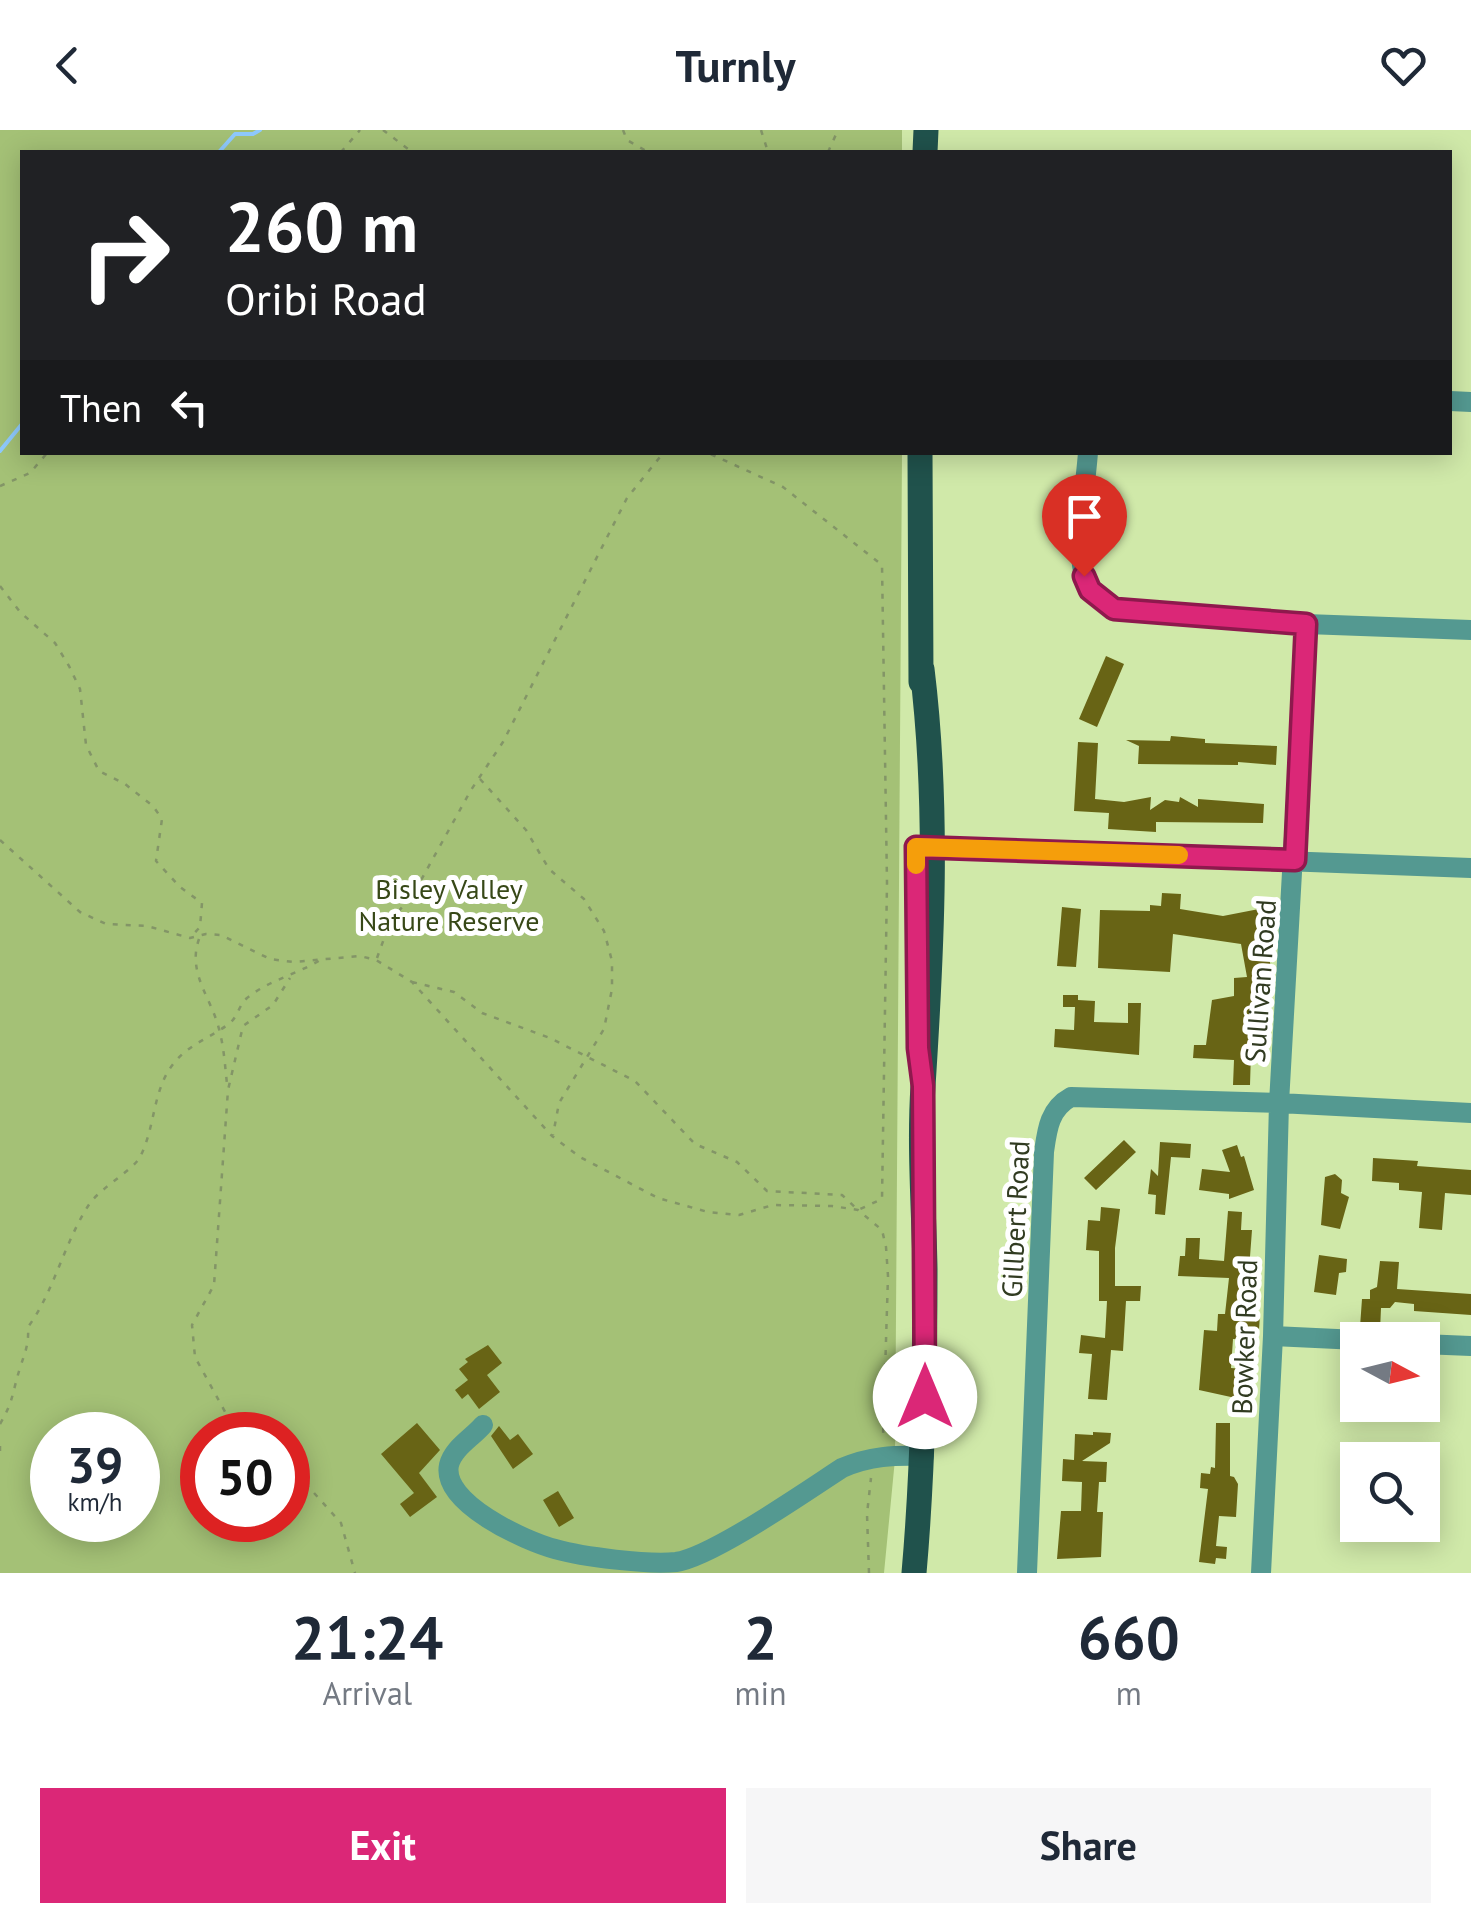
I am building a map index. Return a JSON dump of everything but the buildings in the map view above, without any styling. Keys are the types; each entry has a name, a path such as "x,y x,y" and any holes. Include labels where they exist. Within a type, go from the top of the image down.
{"main road":[{"path":"914,1573 924,1456 923,1086 918,1048 925,847 916,762 922,669 920,455"}],"street":[{"path":"1088,455 1081,556 1084,576 1101,600 1114,609 1306,624 1471,630"},
{"name":"Sullivan Road","path":"1279,1103 1306,624"},
{"path":"925,847 1471,868"},
{"name":"Gillbert Road","path":"1027,1573 1044,1152 1054,1112 1071,1097 1471,1113"},
{"name":"Bowker Road","path":"1261,1573 1279,1103"},
{"path":"1273,1336 1340,1339"},
{"path":"1440,1345 1471,1346"},
{"path":"483,1425 454,1453 449,1464 448,1478 470,1506 519,1535 556,1550 664,1562 703,1553 842,1468 882,1456 924,1456"}],"path":[{"path":"343,150 360,130"},
{"path":"383,130 409,150"},
{"path":"623,130 627,140 644,150"},
{"path":"0,486 30,473 45,455"},
{"path":"376,960 390,922 415,891 503,742 547,652 580,596 626,498 662,455"},
{"path":"0,840 80,912 106,924 147,926 190,938 221,935 270,959 293,962 360,956 376,960 412,982 552,1136 580,1157 658,1198 708,1212 739,1214 772,1205 798,1204 858,1210 882,1199 887,883 882,565 783,488 712,455"},
{"path":"0,586 20,612 55,643 69,666 80,688 86,745 99,771 154,806 162,819 156,862 180,887 202,902 200,927 190,938"},
{"path":"479,778 526,830 549,869 584,899 604,931 612,961 612,989 604,1029 559,1103 552,1136"},
{"path":"200,937 194,954 198,981 219,1030 228,1090"},
{"path":"0,1424 15,1399 20,1369 30,1347 28,1327 91,1202 139,1160 160,1082 176,1060 195,1044 234,1020 243,1001 264,986 324,959"},
{"path":"225,1412 194,1356 192,1324 214,1285 228,1090 243,1026 273,1005 291,977"},
{"path":"412,982 454,992 482,1012 589,1056 634,1082 696,1144 737,1162 767,1191 842,1195 882,1230 888,1276 882,1456 871,1478 869,1496 870,1573"},
{"path":"0,1446 0,1455"},
{"path":"310,1488 341,1523 355,1573"}],"green space":[{"name":"Bisley Valley Nature Reserve","path":"0,130 902,130 902,150 20,150 20,455 902,455 895,1459 884,1573 0,1573"}],"waterway":[{"path":"221,150 235,134 260,130"},
{"path":"0,451 20,426"}],"slow traffic":[{"path":"916,865 916,847 1179,855"}],"route":[{"path":"925,1397 923,1086 918,1048 916,847 1295,860 1306,624 1114,609 1090,590 1084,576"}]}
